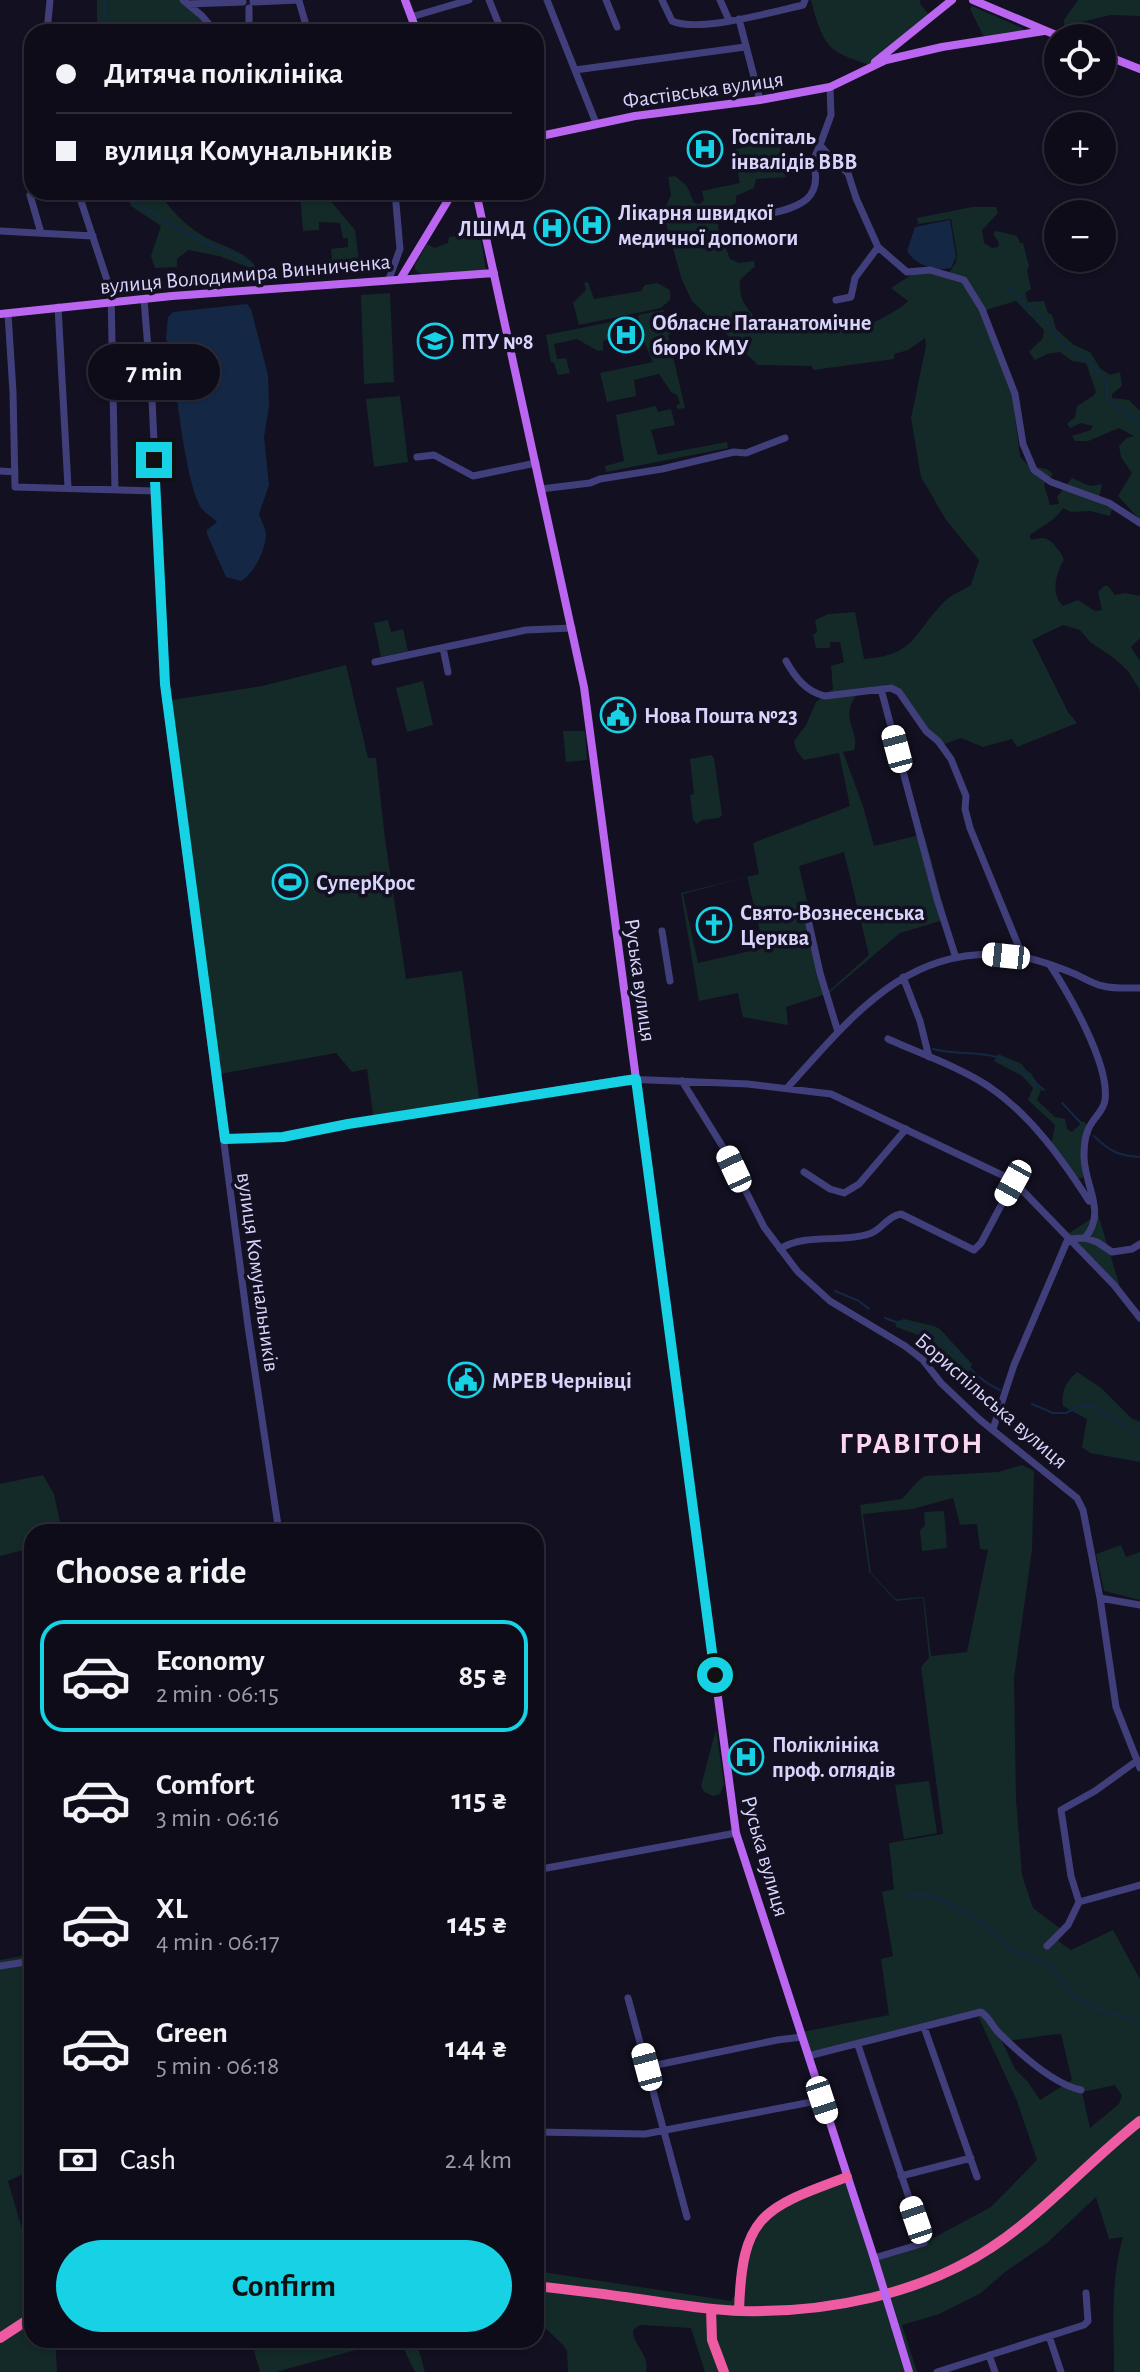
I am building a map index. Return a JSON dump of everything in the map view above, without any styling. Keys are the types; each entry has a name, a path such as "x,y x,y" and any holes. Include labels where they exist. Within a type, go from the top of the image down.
{"highway":[{"path":"544,2287 739,2311 811,2307 859,2300 905,2288 946,2273 990,2249 1016,2230 1140,2121"},
{"path":"739,2311 748,2248 759,2221 792,2197 847,2177"},
{"path":"711,2309 712,2340 724,2372"},
{"path":"0,2338 24,2322"}],"main road":[{"path":"405,0 414,24"},
{"path":"973,0 1044,31"},
{"name":"Фастівська вулиця","path":"544,135 596,123 830,87 871,66 950,2"},
{"path":"1024,22 1027,28 1025,33"},
{"name":"Фастівська вулиця","path":"871,66 942,47 1044,31"},
{"path":"1116,60 1140,69"},
{"path":"401,278 448,200"},
{"name":"Руська вулиця","path":"478,200 572,628 589,722 736,1833 874,2258"},
{"path":"482,213 483,200"},
{"name":"вулиця Володимира Винниченка","path":"4,314 111,301 494,273"},
{"path":"874,2258 909,2372"}],"street":[{"path":"48,24 50,0"},
{"path":"411,17 469,0"},
{"path":"489,0 499,24"},
{"path":"547,0 596,123"},
{"path":"606,0 617,27"},
{"path":"662,0 672,21 684,25 739,19 805,2"},
{"path":"720,0 729,20"},
{"path":"778,0 782,10"},
{"path":"186,2 299,1 306,24"},
{"path":"186,2 208,24"},
{"path":"248,2 249,24"},
{"path":"739,19 760,100"},
{"path":"575,70 745,47"},
{"path":"768,214 794,208 815,188 817,174 814,154 831,115 830,87"},
{"path":"820,145 848,173 878,247 907,272 930,270 964,280 982,309 1015,394 1024,450 1034,470 1051,482 1109,503 1140,523"},
{"path":"31,200 41,233"},
{"path":"81,200 108,280 111,301 115,490"},
{"path":"389,279 400,249 396,200"},
{"path":"0,231 93,236"},
{"path":"836,300 851,297 855,278 878,247"},
{"name":"вулиця Комунальників","path":"144,299 152,399 166,701 265,1450 278,1524"},
{"path":"58,307 68,487"},
{"path":"4,314 15,487 155,491"},
{"path":"541,489 560,489 734,452 746,453 785,438"},
{"path":"417,457 434,455 473,476 536,463"},
{"path":"0,471 15,472"},
{"path":"375,662 526,630 572,628"},
{"path":"443,648 448,672"},
{"path":"786,661 793,673 816,694 825,696 891,688 899,692 926,731 951,759 966,796 965,809 970,828 1023,957"},
{"path":"881,689 937,899 956,958"},
{"path":"807,915 838,1032"},
{"path":"662,931 670,981"},
{"path":"788,1087 856,1013 920,967 990,954 1023,957 1106,987 1140,988"},
{"path":"1050,965 1071,997 1097,1058 1105,1086 1102,1109 1090,1124 1084,1143 1085,1177 1095,1210 1095,1226 1085,1238"},
{"path":"903,977 920,1021 929,1057"},
{"path":"888,1039 960,1070 990,1088 1023,1116 1071,1173 1095,1210"},
{"path":"225,1139 302,1134 636,1079 788,1087 831,1094 1013,1183 1114,1285 1140,1318"},
{"name":"Бориспільська вулиця","path":"682,1081 726,1152 764,1227 798,1272 830,1301 923,1360 941,1383 979,1419 1077,1498 1083,1510 1100,1598 1116,1707 1139,1763"},
{"path":"804,1172 830,1189 844,1193 859,1184 906,1129"},
{"path":"780,1249 787,1244 874,1233 889,1218 901,1214 974,1250 981,1243 1013,1183"},
{"path":"1068,1239 1085,1238 1112,1252 1132,1249 1140,1244"},
{"path":"993,1429 1014,1365 1068,1239"},
{"path":"1100,1598 1140,1605"},
{"path":"1047,1946 1068,1925 1079,1902 1071,1876 1061,1810 1139,1763"},
{"path":"544,1869 736,1833"},
{"path":"1079,1902 1140,1885"},
{"path":"0,1966 24,1962"},
{"path":"628,1998 687,2217"},
{"path":"808,2056 981,2012 988,2016 995,2029 1057,2081 1081,2090"},
{"path":"924,2027 977,2177"},
{"path":"647,2067 802,2037"},
{"path":"858,2045 924,2243 874,2258"},
{"path":"544,2132 664,2132 822,2100"},
{"path":"901,2176 971,2158"},
{"path":"937,2372 1084,2325 1088,2321 1086,2293"},
{"path":"1049,2336 1061,2372"},
{"path":"989,2355 995,2372"}],"green space":[{"path":"97,0 181,0 205,24 97,24"},
{"path":"811,0 920,0 930,16 871,66 844,56 831,47 819,28"},
{"path":"1078,0 1140,0 1140,16 1111,15 1073,24 1064,24"},
{"path":"972,6 1023,31 984,37 970,9"},
{"path":"750,134 781,137 780,167 786,169 786,177 756,179 754,188 736,196 736,203 716,214 730,259 739,263 754,261 755,266 740,280 741,294 749,310 763,324 844,322 848,333 881,319 908,301 891,288 917,271 947,276 956,262 951,219 918,224 917,218 972,207 996,207 998,213 982,230 984,243 992,248 998,247 993,234 996,231 1017,236 1023,243 1029,266 1031,289 1025,293 1028,302 1044,301 1056,329 1074,345 1090,352 1100,368 1110,375 1120,372 1122,386 1112,394 1112,398 1129,400 1140,411 1140,520 1118,496 1132,473 1121,457 1119,446 1134,436 1119,428 1088,441 1075,441 1072,436 1091,430 1093,426 1081,423 1070,428 1067,424 1075,417 1077,406 1096,392 1086,363 1072,361 1060,352 1035,360 1029,352 1043,338 1044,330 1016,301 989,309 981,316 1012,393 1020,457 1029,466 1047,469 1053,474 1044,484 1050,505 1059,504 1057,497 1072,478 1090,486 1102,484 1099,499 1112,509 1110,516 1090,511 1071,512 1063,508 1030,535 1030,539 1049,540 1063,557 1055,590 1063,606 1078,600 1095,611 1102,610 1098,592 1104,586 1108,586 1115,595 1140,596 1140,638 1131,647 1140,661 1140,690 1128,671 1114,658 1090,642 1080,630 1063,625 1032,640 1068,712 1077,723 1017,747 1012,739 983,747 961,738 939,746 924,732 889,684 860,689 849,713 855,739 854,750 843,752 874,846 924,834 947,919 900,933 829,993 786,1007 788,1025 743,1017 738,993 699,1001 681,893 759,874 753,843 850,806 839,753 804,760 796,750 794,741 806,725 816,702 833,689 831,666 844,662 840,642 830,642 830,648 816,648 813,635 817,632 815,620 829,614 855,612 864,659 894,653 912,641 947,599 971,585 979,560 946,520 921,477 911,418 925,338 908,350 894,354 894,359 813,370 812,366 758,365 692,301 682,280 663,213 671,195 668,177 675,176 687,186 694,203 700,204 704,200 702,191 740,183 733,150 752,145","holes":["844,852 869,955 828,992 799,866","747,877 764,948 698,963 683,894"]},
{"path":"128,200 165,200 191,228 239,253 255,266 253,269 219,256 188,250 177,259 177,267 155,268 151,256 161,226 131,206"},
{"path":"301,200 330,200 355,230 360,270 322,273 324,263 332,259 331,249 348,247 348,238 343,238 340,223 319,222 319,230 303,231"},
{"path":"476,233 477,240 481,240 486,270 421,274 415,270 427,244 435,248 448,243 449,237"},
{"path":"588,282 594,299 641,291 645,285 657,283 670,290 670,300 661,308 579,325 573,303 586,290 584,283"},
{"path":"390,293 394,382 364,384 361,295"},
{"path":"663,310 676,331 668,335 685,408 678,409 676,406 680,403 677,395 671,392 659,374 634,380 636,396 607,402 600,373 653,362 643,339 638,315"},
{"path":"611,322 615,337 603,341 603,350 598,351 577,339 554,344 557,359 566,358 570,373 558,375 551,362 546,335"},
{"path":"400,396 408,462 374,467 366,399"},
{"path":"656,406 658,412 671,409 675,425 651,430 658,455 727,442 728,448 606,472 605,466 624,461 616,415"},
{"path":"388,620 391,632 403,629 408,651 381,657 374,623"},
{"name":"СуперКрос","path":"346,665 368,758 376,758 406,979 462,971 480,1104 374,1121 367,1069 352,1072 336,1053 214,1075 165,701 262,686"},
{"path":"423,681 433,725 407,732 396,688"},
{"path":"563,731 585,731 587,760 566,762"},
{"path":"711,755 714,758 722,815 697,824 693,820 690,795 694,794 690,759"},
{"path":"998,1054 1022,1064 1031,1073 1041,1090 1037,1100 1055,1117 1065,1119 1067,1129 1072,1132 1083,1121 1091,1128 1091,1136 1084,1134 1083,1178 1077,1178 1051,1146 1055,1125 1028,1100 1033,1088 1022,1076 994,1061"},
{"path":"1098,1214 1120,1287 1068,1234"},
{"path":"904,1319 940,1329 972,1364 969,1372 965,1374 929,1339 896,1327 895,1322"},
{"path":"1077,1372 1101,1388 1131,1418 1140,1422 1140,1462 1090,1453 1082,1447 1087,1419 1063,1406 1065,1387"},
{"path":"1022,1465 1034,1471 1032,1550 1014,1678 1016,1799 1022,1875 1033,1908 1065,1932 1058,1941 1071,1950 1113,1930 1140,1979 1140,2372 1114,2372 1114,2287 1123,2237 1109,2239 1096,2197 1047,2243 981,2293 939,2314 902,2325 917,2372 705,2372 691,2328 640,2325 633,2330 646,2360 646,2372 568,2372 567,2351 544,2327 544,2272 731,2301 758,2220 848,2175 876,2258 924,2243 991,2207 1037,2160 1017,2101 978,2016 809,2057 802,2032 889,2015 881,1959 893,1956 882,1892 894,1889 889,1843 943,1834 921,1667 929,1658 923,1598 896,1601 869,1572 860,1505 902,1499 925,1476 998,1472","holes":["953,1498 960,1525 977,1524 980,1549 988,1550 967,1652 931,1656 924,1597 896,1599 871,1573 863,1514 912,1509","1061,2034 1072,2080 1040,2100 1015,2069 1002,2041","1115,2085 1122,2096 1119,2104 1090,2128 1082,2092"]},
{"path":"43,1475 54,1494 60,1524 24,1524 24,1550 0,1556 0,1484"},
{"path":"944,1511 947,1548 922,1551 920,1531 925,1525 924,1512"},
{"path":"1121,1545 1126,1557 1140,1552 1140,1600 1104,1591 1096,1554"},
{"path":"716,1729 724,1784 720,1794 713,1796 704,1792 701,1786"},
{"path":"929,1781 937,1833 904,1839 895,1785"},
{"path":"24,1956 24,2174 8,2181 24,2236 24,2348 56,2348 57,2372 0,2372 0,1960"},
{"path":"253,2348 363,2348 276,2372 260,2372"},
{"path":"403,2348 418,2348 425,2372 415,2372"}],"water":[{"path":"950,220 956,257 951,268 932,268 911,256 907,251 915,227"},
{"path":"247,304 251,309 268,375 269,406 264,437 269,485 259,514 266,534 264,547 255,567 241,581 226,577 207,534 207,530 217,522 203,510 191,481 171,350 166,339 168,317 173,312"}],"waterway":[{"path":"105,0 106,24"},
{"path":"132,200 187,234 243,259 258,271 260,280"},
{"path":"1007,287 1045,319 1061,344 1085,358 1101,374 1107,383 1107,399 1140,424"},
{"path":"933,1049 997,1057 1016,1067 1044,1090"},
{"path":"1062,1103 1081,1123"},
{"path":"1094,1136 1115,1152 1140,1157"},
{"path":"835,1291 869,1309"},
{"path":"885,1318 932,1333 982,1379 1000,1390"},
{"path":"1032,1404 1053,1413 1066,1413 1079,1406 1093,1406 1140,1436"},
{"path":"906,1896 936,1897 980,1921 1011,1950 1050,1965 1074,1997 1094,2008 1140,2022"}],"place":[{"name":"Госпіталь інвалідів ВВВ","path":"705,149"},
{"name":"Лікарня швидкої медичної допомоги","path":"592,225"},
{"name":"ЛШМД","path":"552,228"},
{"name":"Обласне Патанатомічне бюро КМУ","path":"626,335"},
{"name":"ПТУ №8","path":"435,341"},
{"name":"Нова Пошта №23","path":"618,715"},
{"name":"СуперКрос","path":"290,882"},
{"name":"Свято-Вознесенська Церква","path":"714,925"},
{"name":"МРЕВ Чернівці","path":"466,1380"},
{"name":"Поліклініка проф. оглядів","path":"746,1757"}],"district":[{"name":"ГРАВІТОН","path":"912,1443"}],"route":[{"path":"154,460 165,684 225,1139 283,1137 636,1079 715,1675"}]}
